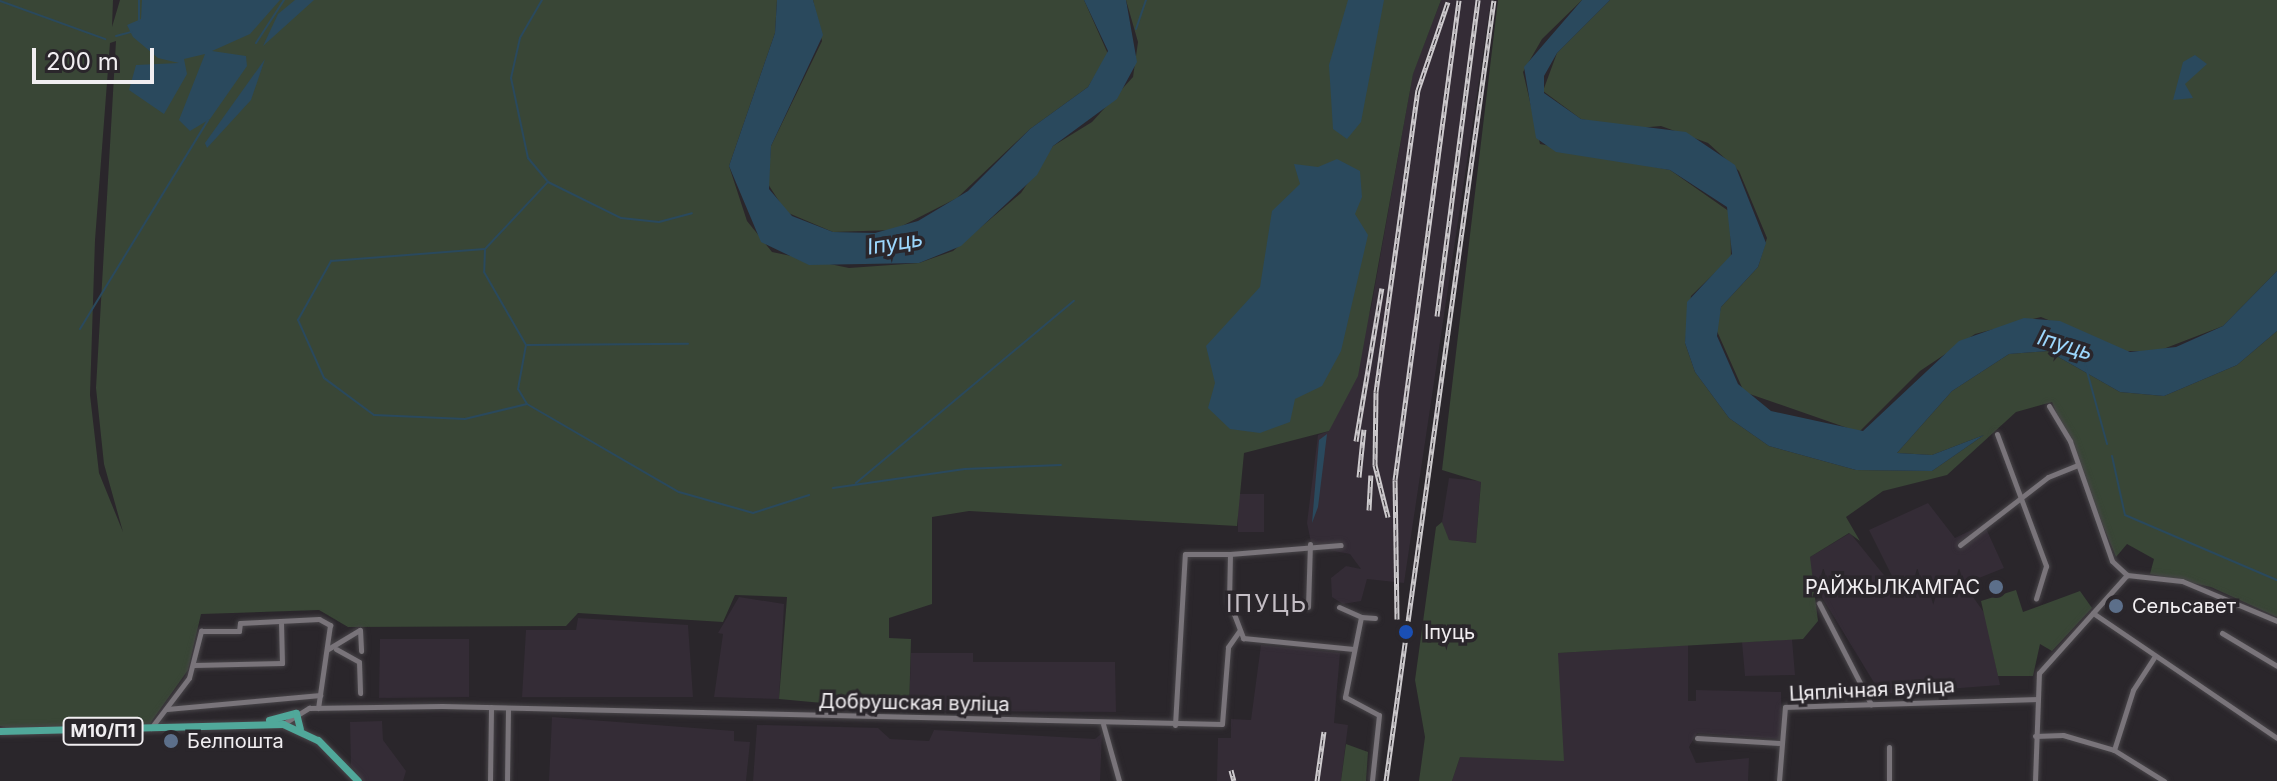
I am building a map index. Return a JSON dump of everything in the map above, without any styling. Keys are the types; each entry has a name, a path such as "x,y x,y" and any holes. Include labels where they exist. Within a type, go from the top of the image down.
{"main road":[{"path":"254,722 296,713 302,731"},
{"name":"М10/П1","path":"0,731 151,730 254,722 283,724 302,731 358,781"}],"street":[{"path":"2049,406 2077,465 2112,561 2127,575 2182,581 2277,621"},
{"path":"1997,434 2024,497 2046,566 2036,598"},
{"path":"1960,545 2024,497 2077,465"},
{"path":"1308,607 1310,544"},
{"path":"1175,725 1181,711 1179,565 1185,554 1230,554 1310,544 1341,545"},
{"path":"1230,554 1229,601 1239,631 1253,642 1353,649"},
{"path":"2035,781 2036,699 2042,668 2127,575"},
{"path":"1819,603 1871,704"},
{"path":"1339,607 1361,617 1375,618"},
{"path":"2093,613 2277,738"},
{"path":"1361,617 1346,702 1379,715 1372,781"},
{"path":"151,730 194,665 201,631 319,619 330,625 318,708"},
{"path":"194,665 282,663 281,621"},
{"path":"336,649 360,630 361,651"},
{"name":"Добрушская вуліца","path":"283,724 296,713 318,708 491,707 1103,724 1222,724 1228,647 1239,631"},
{"path":"2222,633 2277,666"},
{"path":"328,649 336,649 359,662 360,693"},
{"path":"2114,750 2133,690 2155,656"},
{"path":"167,709 320,695"},
{"name":"Цяплічная вуліца","path":"1779,781 1779,743 1785,707 2036,699"},
{"path":"490,781 491,707"},
{"path":"507,781 508,708"},
{"path":"1103,724 1119,781"},
{"path":"2035,736 2053,734 2114,750 2164,781"},
{"path":"1697,738 1779,743"},
{"path":"1889,747 1889,781"}],"shaded area":[{"path":"1441,0 1491,0 1404,583 1367,579 1361,601 1343,604 1332,597 1331,578 1346,566 1361,569 1350,554 1312,547 1307,523 1318,435 1329,431 1371,308 1413,73"},
{"path":"1449,478 1481,481 1476,543 1448,540 1442,522"},
{"path":"1238,494 1264,494 1264,532 1238,532"},
{"path":"1928,503 1955,538 1984,524 2004,568 1964,584 1985,614 2000,685 1881,694 1809,576 1810,557 1850,533 1904,600 1869,530"},
{"path":"739,597 784,604 779,699 714,697 723,634 718,633"},
{"path":"578,618 688,625 693,697 522,697 526,630 576,630"},
{"path":"380,639 469,639 469,697 379,698"},
{"path":"1792,639 1795,675 1745,676 1742,642"},
{"path":"1261,645 1340,653 1334,723 1348,725 1341,781 1217,781 1218,738 1231,738 1231,719 1251,720"},
{"path":"1688,645 1688,701 1696,701 1696,690 1781,692 1782,739 1697,733 1689,747 1696,763 1749,758 1748,781 1452,781 1460,757 1558,653"},
{"path":"911,653 973,653 973,662 1115,662 1116,712 909,711"},
{"path":"552,717 734,731 734,741 750,742 746,781 549,781"},
{"path":"382,721 383,740 406,771 403,781 363,781 351,765 350,722"},
{"path":"757,725 878,728 890,739 929,741 934,730 1095,739 1102,733 1100,781 753,781"}],"green space":[{"path":"0,0 113,0 112,27 120,0 777,0 775,33 729,166 747,221 772,252 849,268 919,263 953,251 1021,193 1053,146 1092,122 1133,77 1138,42 1126,0 1441,0 1413,74 1358,376 1329,431 1244,453 1237,526 969,511 932,517 932,604 889,618 889,638 911,639 909,711 779,699 787,597 735,595 723,622 578,613 566,626 348,627 319,610 201,614 188,670 149,725 16,729 0,726","holes":["116,41 96,388 104,464 123,532 99,473 90,395 95,240 110,43"]},
{"path":"813,0 1084,0 1108,54 1088,87 1030,129 957,198 894,230 833,232 786,212 768,184 771,146 822,41"},
{"path":"1498,0 1582,0 1542,39 1523,72 1540,144 1670,170 1730,212 1731,257 1691,296 1685,343 1695,372 1729,418 1769,446 1856,470 1932,471 1984,435 1932,455 1897,453 1952,391 2009,354 2048,351 2120,392 2164,396 2237,365 2277,331 2277,617 2211,587 2150,574 2154,559 2127,544 2116,557 2052,402 2016,412 1947,475 1883,491 1846,517 1860,541 1849,533 1810,557 1818,621 1803,639 1558,653 1564,761 1460,757 1452,781 1419,781 1425,737 1415,680 1436,527 1442,522 1449,540 1476,543 1481,482 1442,470"},
{"path":"1610,0 2277,0 2277,271 2223,326 2158,351 2124,351 2041,317 1975,334 1920,371 1859,432 1744,392 1716,329 1721,307 1758,267 1767,238 1739,171 1708,143 1661,126 1627,129 1581,119 1543,91 1557,53"},
{"path":"2016,590 2023,612 2080,591 2092,608 2052,651 2040,644 2033,676 1998,676 1981,601"},
{"path":"1346,744 1368,752 1366,781 1341,781"}],"water":[{"path":"142,0 280,0 250,34 212,51 246,56 247,66 210,119 190,131 179,120 205,54 184,59 187,74 164,114 129,90 136,65 179,63 158,58 133,37 127,25 141,19"},
{"path":"295,0 314,0 263,46 278,14"},
{"path":"777,0 813,0 823,35 771,146 769,189 792,216 833,232 875,233 918,221 968,191 1030,129 1088,87 1108,51 1084,0 1126,0 1137,62 1117,99 1053,146 1037,175 961,246 919,263 809,265 761,242 729,166 775,33"},
{"path":"1348,0 1384,0 1361,122 1347,139 1333,129 1329,65"},
{"path":"1582,0 1610,0 1557,53 1544,76 1544,93 1581,119 1686,132 1735,165 1766,243 1758,267 1721,307 1717,336 1738,384 1771,411 1863,431 1959,341 2024,318 2060,321 2130,352 2176,347 2223,326 2277,271 2277,331 2237,365 2164,396 2120,392 2048,351 2009,354 1952,391 1897,453 1932,455 1984,435 1932,471 1856,470 1769,446 1729,418 1695,372 1685,343 1687,302 1732,254 1727,207 1670,170 1556,152 1536,138 1524,67"},
{"path":"2195,55 2207,64 2185,84 2193,98 2173,100 2183,62"},
{"path":"265,59 251,100 207,148 205,143"},
{"path":"1337,159 1360,171 1362,197 1355,214 1368,235 1341,351 1322,386 1295,399 1290,422 1260,433 1230,429 1208,408 1215,383 1206,346 1260,287 1272,211 1300,184 1294,164 1318,167"},
{"path":"1327,434 1318,507 1312,523 1319,440"}],"waterway":[{"path":"139,0 139,21"},
{"path":"256,43 284,0"},
{"path":"542,0 520,38 511,78 528,158 548,182 621,218 659,222 692,213"},
{"path":"1136,29 1146,0"},
{"path":"0,1 105,39"},
{"path":"116,36 131,32"},
{"path":"80,329 208,120"},
{"path":"527,404 465,419 374,415 324,378 298,320 331,261 485,249 548,182"},
{"path":"485,249 484,272 526,345 688,344"},
{"path":"856,483 1074,301"},
{"path":"526,345 518,389 527,404 679,492 753,513 809,495"},
{"path":"2085,364 2107,444"},
{"path":"2112,456 2125,515 2277,580"},
{"path":"833,488 965,469 1061,465"}],"railway":[{"path":"1397,619 1395,480 1459,0"},
{"path":"1437,316 1478,0"},
{"path":"1386,781 1494,0"},
{"path":"1388,517 1375,465 1376,392 1418,90 1448,2"},
{"path":"1356,441 1382,288"},
{"path":"1359,477 1364,429"},
{"path":"1369,510 1371,475"},
{"path":"1317,781 1324,731"},
{"path":"1231,770 1234,781"}],"place":[{"name":"РАЙЖЫЛКАМГАС","path":"1996,587"},
{"name":"Сельсавет","path":"2116,606"},
{"name":"Іпуць","path":"1406,632"},
{"name":"Белпошта","path":"171,741"}],"district":[{"name":"ІПУЦЬ","path":"1267,604"}]}
